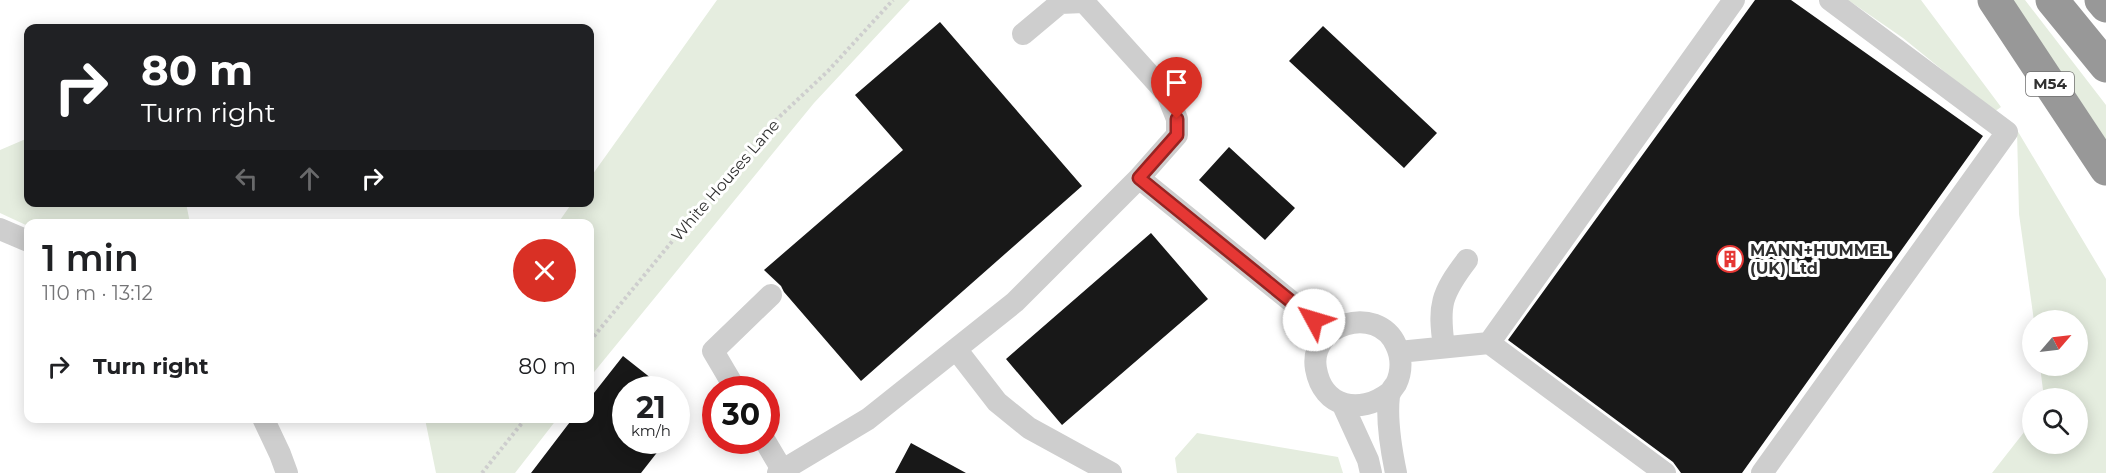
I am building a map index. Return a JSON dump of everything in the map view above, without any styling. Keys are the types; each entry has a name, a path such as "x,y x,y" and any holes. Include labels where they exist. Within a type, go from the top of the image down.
{"highway":[{"name":"M54","path":"1994,0 2106,169"},
{"path":"2052,0 2106,66"},
{"path":"2101,0 2106,6"}],"street":[{"path":"1490,343 1734,0"},
{"path":"1762,473 2007,132 1830,0"},
{"path":"772,454 781,472 868,419 1015,302 1139,178 1177,135 1177,119 1167,94 1084,2 1060,3 1023,34"},
{"path":"1139,178 1329,332"},
{"path":"0,229 24,239"},
{"path":"1444,347 1440,317 1448,284 1467,260"},
{"path":"727,376 712,351 771,295"},
{"path":"1351,321 1376,325 1388,333 1399,352 1401,368 1397,382 1389,393 1378,402 1354,406 1342,403 1330,395 1320,381 1316,367 1320,345 1329,332 1351,321"},
{"path":"1399,352 1490,343 1665,473"},
{"path":"956,349 997,402 1029,428 1112,473"},
{"path":"1389,393 1389,420 1396,473"},
{"path":"1342,403 1368,460 1371,473"},
{"path":"265,423 287,473"}],"path":[{"name":"White Houses Lane","path":"594,336 759,136 828,71 893,0"},
{"path":"482,473 522,423"}],"shaded area":[{"path":"717,0 910,0 814,103 594,372 594,219 561,219 569,207 594,207 594,172"},
{"path":"1848,0 1921,0 2001,107 1994,112 1903,38"},
{"path":"2013,0 2025,0 2106,105 2106,140"},
{"path":"2017,130 2106,279 2106,473 1992,473 2022,435 2022,454 2088,454 2088,388 2043,388 2041,376 2088,376 2088,310 2032,310 2019,214"},
{"path":"24,140 24,207 187,207 189,219 24,219 24,224 0,213 0,150"},
{"path":"426,423 554,423 515,473 436,473"},
{"path":"1197,433 1338,457 1343,473 1177,473 1175,458"}],"building":[{"name":"MANN+HUMMEL (UK) Ltd","path":"1755,0 1791,0 1983,136 1742,473 1681,473 1673,462 1508,340"},
{"path":"940,22 1082,186 861,381 781,286 764,270 903,150 855,95"},
{"path":"1323,26 1437,133 1404,168 1289,61"},
{"path":"1229,147 1295,208 1265,240 1199,180"},
{"path":"1151,233 1208,299 1062,425 1006,359"},
{"path":"623,356 648,376 612,376 612,454 656,454 641,473 531,473 569,423 594,423 594,393"},
{"path":"911,443 966,473 895,473"}],"place":[{"name":"MANN+HUMMEL (UK) Ltd","path":"1730,259"}],"route":[{"path":"1177,119 1177,135 1139,178 1314,320"}]}
